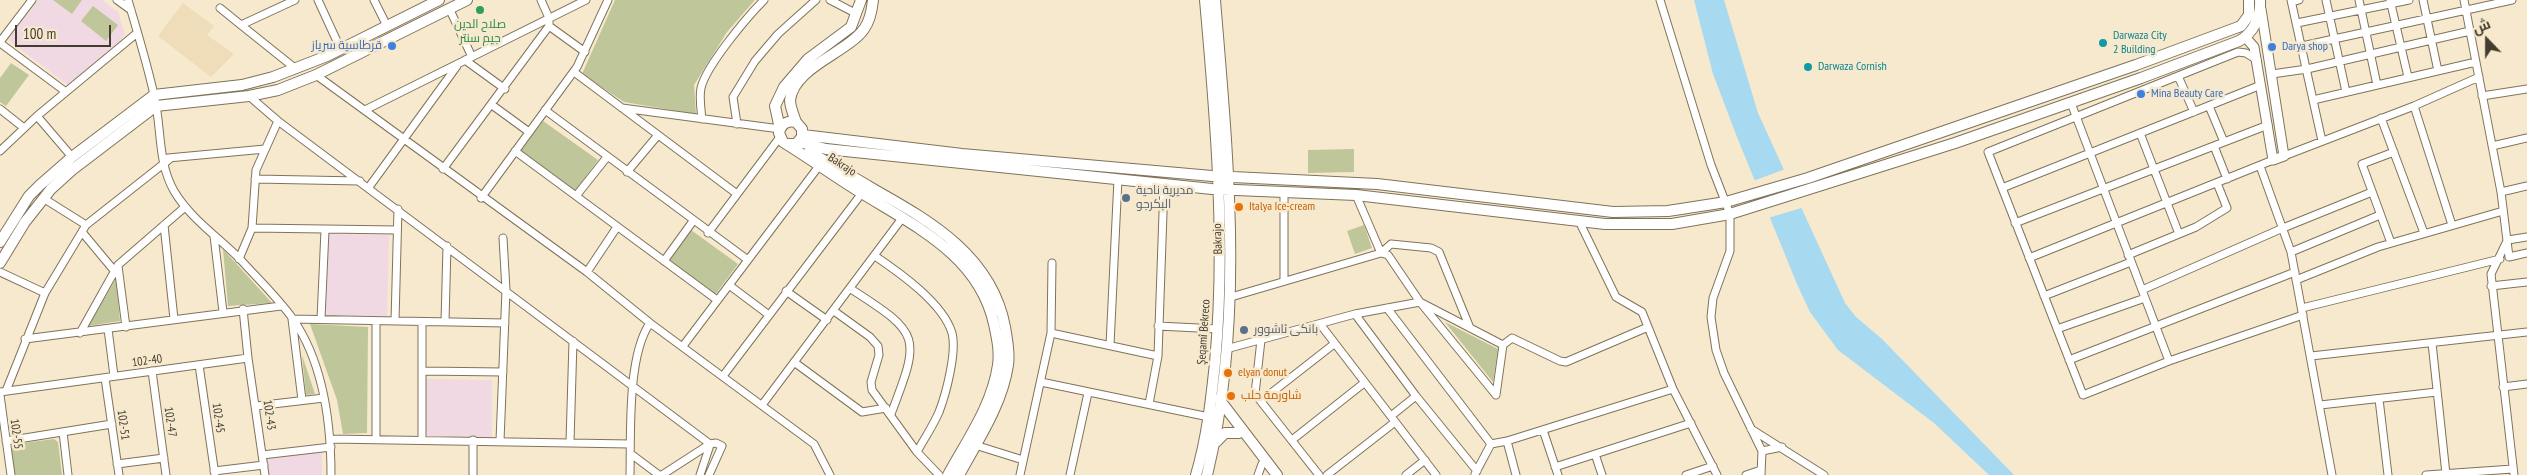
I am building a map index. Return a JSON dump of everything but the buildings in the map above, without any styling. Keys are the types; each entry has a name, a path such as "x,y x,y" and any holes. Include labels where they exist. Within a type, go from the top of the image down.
{"main road":[{"path":"0,263 12,242 43,198 72,170 156,106 249,96 278,90 316,75 467,0"},
{"path":"861,0 857,14 846,31 808,59 784,87 775,106 791,139 961,246 979,269 998,304 1005,330 1008,355 1004,382 993,413 975,445 962,474"},
{"path":"791,139 802,129 796,122 790,100 796,88 814,67 859,34 868,22 873,0"},
{"path":"1205,0 1218,176"},
{"name":"Bakrajo","path":"1215,0 1230,176 1224,190"},
{"path":"1043,166 1118,179 1224,190 1356,194 1579,221 1637,225 1672,224 1730,214 1753,206 1815,181 2241,26 2249,16 2248,0"},
{"path":"2,235 35,190 72,157 154,95 249,84 296,69 327,56 436,1"},
{"path":"791,139 826,149 1043,166 1377,184 1613,212 1668,211 1726,202 1815,181 1955,143 2071,103 2245,37 2254,27 2260,2"},
{"path":"343,48 351,57"},
{"path":"327,56 331,67"},
{"path":"2136,65 2140,78"},
{"path":"791,139 786,122 796,122"},
{"name":"Bakrajo","path":"791,139 819,166 903,217 928,227 958,259 977,283 992,316 999,355 998,367 985,409 948,475"},
{"name":"Bakrajo","path":"1207,475 1214,444 1210,424 1226,349 1231,297 1224,190 1218,176"},
{"name":"Şeqamî Bekreco","path":"1215,402 1224,190"},
{"path":"1215,402 1271,475"},
{"path":"1215,402 1277,475"},
{"path":"1196,475 1210,424"},
{"path":"1214,444 1225,433 1238,433"}],"street":[{"path":"32,0 0,43 66,92"},
{"path":"117,0 131,10"},
{"path":"128,0 154,95 163,161 169,182 185,207 239,259 292,318 308,348 324,398 332,443 332,475"},
{"path":"242,25 295,0"},
{"path":"318,0 343,48"},
{"path":"374,0 387,26"},
{"path":"541,0 549,22 585,52"},
{"path":"365,110 472,57 549,22 586,0"},
{"path":"481,198 574,72 608,0"},
{"path":"702,119 700,95 703,82 738,27 764,0"},
{"path":"737,124 733,97 754,61 778,34 816,0"},
{"path":"830,0 857,14"},
{"path":"1660,0 1711,165 1730,214 1730,251 1713,298 1711,317 1721,366 1762,451 1761,473 1746,475"},
{"path":"2294,0 2297,23 2322,141"},
{"path":"2326,0 2346,92"},
{"path":"2359,0 2377,85"},
{"path":"2297,23 2391,2 2409,0"},
{"path":"2423,0 2438,71"},
{"path":"2464,0 2502,192 2509,256"},
{"path":"2302,46 2512,0"},
{"path":"2260,2 2284,156"},
{"path":"2391,2 2408,78"},
{"path":"220,8 296,69"},
{"path":"449,8 472,57"},
{"path":"443,170 492,105 549,22"},
{"path":"2272,74 2340,62 2470,31"},
{"path":"0,151 36,116 137,33"},
{"path":"2245,37 2254,47 2257,60 2273,160"},
{"path":"2257,60 2246,53 2238,52 1988,152 2083,395 2302,311 2509,256 2527,253"},
{"path":"462,62 504,88"},
{"path":"369,188 462,62"},
{"path":"2313,100 2476,62"},
{"path":"574,72 737,194"},
{"path":"316,75 481,198 587,272 650,323 814,444 830,475"},
{"path":"2178,76 2194,112"},
{"path":"2030,258 2273,160 2414,106 2479,77"},
{"path":"2002,188 2261,85"},
{"path":"2482,96 2527,89"},
{"path":"249,96 278,121 710,444"},
{"path":"2071,103 2169,361"},
{"path":"492,105 529,132"},
{"path":"2209,106 2224,142"},
{"path":"2414,106 2452,225"},
{"path":"620,108 737,124 791,139 737,194 708,233"},
{"path":"0,109 24,128"},
{"path":"545,110 708,233 748,260"},
{"path":"36,116 72,157"},
{"path":"2381,118 2424,233"},
{"path":"239,259 252,228 255,179 265,149 278,121"},
{"path":"2015,223 2268,125"},
{"path":"2140,133 2180,234"},
{"path":"628,172 658,135"},
{"path":"2492,146 2527,138"},
{"path":"2214,146 2227,179"},
{"path":"2,392 45,292 86,225 163,161 171,158 265,149"},
{"path":"515,151 718,300"},
{"path":"2391,243 2362,164 2394,152"},
{"path":"576,196 608,157"},
{"path":"683,346 819,166"},
{"path":"2260,166 2292,252 2332,475"},
{"path":"255,179 360,181"},
{"path":"1110,345 1118,179"},
{"path":"2044,296 2196,227 2227,208 2218,183"},
{"path":"1149,404 1158,356 1164,184"},
{"path":"2502,192 2527,186"},
{"path":"1284,192 1284,281"},
{"path":"2057,329 2143,294 2283,228 2372,192"},
{"path":"723,376 862,193"},
{"path":"1356,194 1381,253 1388,256 1420,302 1496,395 1503,345 1512,338 1560,361 1566,362 1648,327"},
{"path":"43,198 86,225"},
{"path":"80,334 116,268 185,207"},
{"path":"395,321 398,209"},
{"path":"2296,280 2391,243 2503,211"},
{"path":"2292,252 2380,215"},
{"path":"762,405 852,289 903,217"},
{"path":"664,261 693,221"},
{"path":"1579,221 1616,298 1639,309 1672,389 1717,475"},
{"path":"164,225 174,320"},
{"path":"587,272 617,227"},
{"path":"252,228 397,230"},
{"path":"321,319 325,230"},
{"path":"82,232 116,268 120,278 126,326"},
{"path":"214,236 223,312"},
{"path":"2508,240 2527,237"},
{"path":"500,441 506,290 503,238"},
{"path":"2426,475 2514,472 2491,286 2491,274 2508,240"},
{"path":"1231,297 1381,253 1391,244 1430,248 1439,252 1470,328"},
{"path":"445,322 447,246"},
{"path":"875,256 921,290 945,319 952,333 953,348 939,412 917,452"},
{"path":"1020,475 1052,332 1052,263"},
{"path":"0,272 45,292"},
{"path":"2069,360 2295,272"},
{"path":"2491,286 2527,282"},
{"path":"729,285 768,315"},
{"path":"852,289 892,316 909,336 910,358 888,411"},
{"path":"786,291 827,320"},
{"path":"1226,349 1355,314 1420,302 1503,345"},
{"path":"25,339 80,334 242,309 281,306"},
{"path":"1387,308 1491,444"},
{"path":"242,309 248,358"},
{"path":"834,312 878,346 879,355 871,386 917,452 939,475"},
{"path":"1355,314 1476,473 1491,444"},
{"path":"292,318 505,323"},
{"path":"292,318 302,400"},
{"path":"376,321 376,439"},
{"path":"422,322 422,439"},
{"path":"630,475 633,386 640,344 650,323"},
{"path":"1320,324 1436,475"},
{"path":"1158,326 1218,329"},
{"path":"108,329 114,376"},
{"path":"1052,332 1158,356"},
{"path":"2311,356 2527,332"},
{"path":"1262,340 1255,394 1318,475"},
{"path":"570,442 573,341"},
{"path":"2432,343 2446,474"},
{"path":"1261,401 1334,344"},
{"name":"102-40","path":"2,392 248,358"},
{"name":"102-43","path":"248,358 265,475"},
{"path":"794,362 862,412 888,411"},
{"name":"102-45","path":"199,365 215,473"},
{"name":"102-47","path":"152,371 166,475"},
{"path":"423,371 503,372"},
{"name":"102-51","path":"105,378 119,475"},
{"path":"1041,382 1149,404 1210,424"},
{"path":"1292,440 1364,383"},
{"path":"2503,387 2527,384"},
{"path":"1491,444 1507,441 1672,389"},
{"name":"102-55","path":"2,392 11,475"},
{"path":"2320,405 2437,392"},
{"path":"1070,475 1088,393"},
{"path":"1327,475 1393,419 1416,396"},
{"path":"256,406 324,398"},
{"path":"2379,399 2388,475"},
{"path":"1555,467 1691,423"},
{"path":"6,441 112,424"},
{"path":"1751,429 1824,475"},
{"path":"1543,430 1558,475"},
{"path":"63,432 68,475"},
{"path":"262,455 332,443 376,439 630,444"},
{"path":"474,440 474,475"},
{"path":"1507,441 1516,475"},
{"path":"631,454 660,475 710,444 716,443 722,446 709,475"},
{"path":"700,475 710,444"},
{"path":"975,445 1023,460"},
{"path":"1762,451 1782,447"},
{"path":"1595,454 1602,475"},
{"path":"117,464 164,458"},
{"path":"1406,475 1425,460"},
{"path":"1258,475 1262,464"},
{"path":"215,473 264,465"},
{"path":"1686,475 1704,472 1713,466"}],"shaded area":[{"path":"38,0 102,0 118,12 125,34 121,40 68,85 8,40"},
{"path":"183,3 214,26 207,35 234,54 211,77 158,36"},
{"path":"327,234 389,235 387,316 324,315"},
{"path":"425,379 492,380 492,438 425,436"},
{"path":"322,451 322,475 268,475 266,459"}],"green space":[{"path":"53,0 82,0 72,14"},
{"path":"615,0 755,0 727,32 694,85 696,114 624,102 582,74"},
{"path":"93,6 118,25 106,41 81,21"},
{"path":"11,63 29,75 6,106 0,102 0,78"},
{"path":"543,121 598,160 575,191 520,152"},
{"path":"1354,149 1354,172 1308,173 1308,150"},
{"path":"1364,225 1372,248 1355,254 1347,231"},
{"path":"691,230 738,264 715,295 669,261"},
{"path":"223,249 272,303 228,306"},
{"path":"116,279 120,321 88,326"},
{"path":"1445,322 1498,349 1493,382"},
{"path":"310,324 368,327 367,433 343,434 337,400"},
{"path":"302,355 315,394 306,395"},
{"path":"54,439 58,442 62,475 14,475 10,445"}],"water":[{"path":"1694,0 1724,0 1758,113 1845,303 1856,317 1882,339 2014,475 1989,475 1934,423 1838,350 1810,312 1737,137 1713,74"}],"pier":[{"path":"1788,168 1805,207 1768,218 1753,181"}],"place":[{"name":"صلاح الدين جيم سنتر","path":"480,10"},
{"name":"Darwaza City 2 Building","path":"2103,43"},
{"name":"قرطاسية سرياز","path":"392,46"},
{"name":"Darya shop","path":"2272,47"},
{"name":"Darwaza Cornish","path":"1808,67"},
{"name":"Mina Beauty Care","path":"2141,94"},
{"name":"مدیریة ناحية البكرجو","path":"1126,198"},
{"name":"Italya Ice-cream","path":"1239,207"},
{"name":"بانکی ئاشوور","path":"1244,330"},
{"name":"elyan donut","path":"1228,373"},
{"name":"شاورمة حلب","path":"1231,396"}]}
